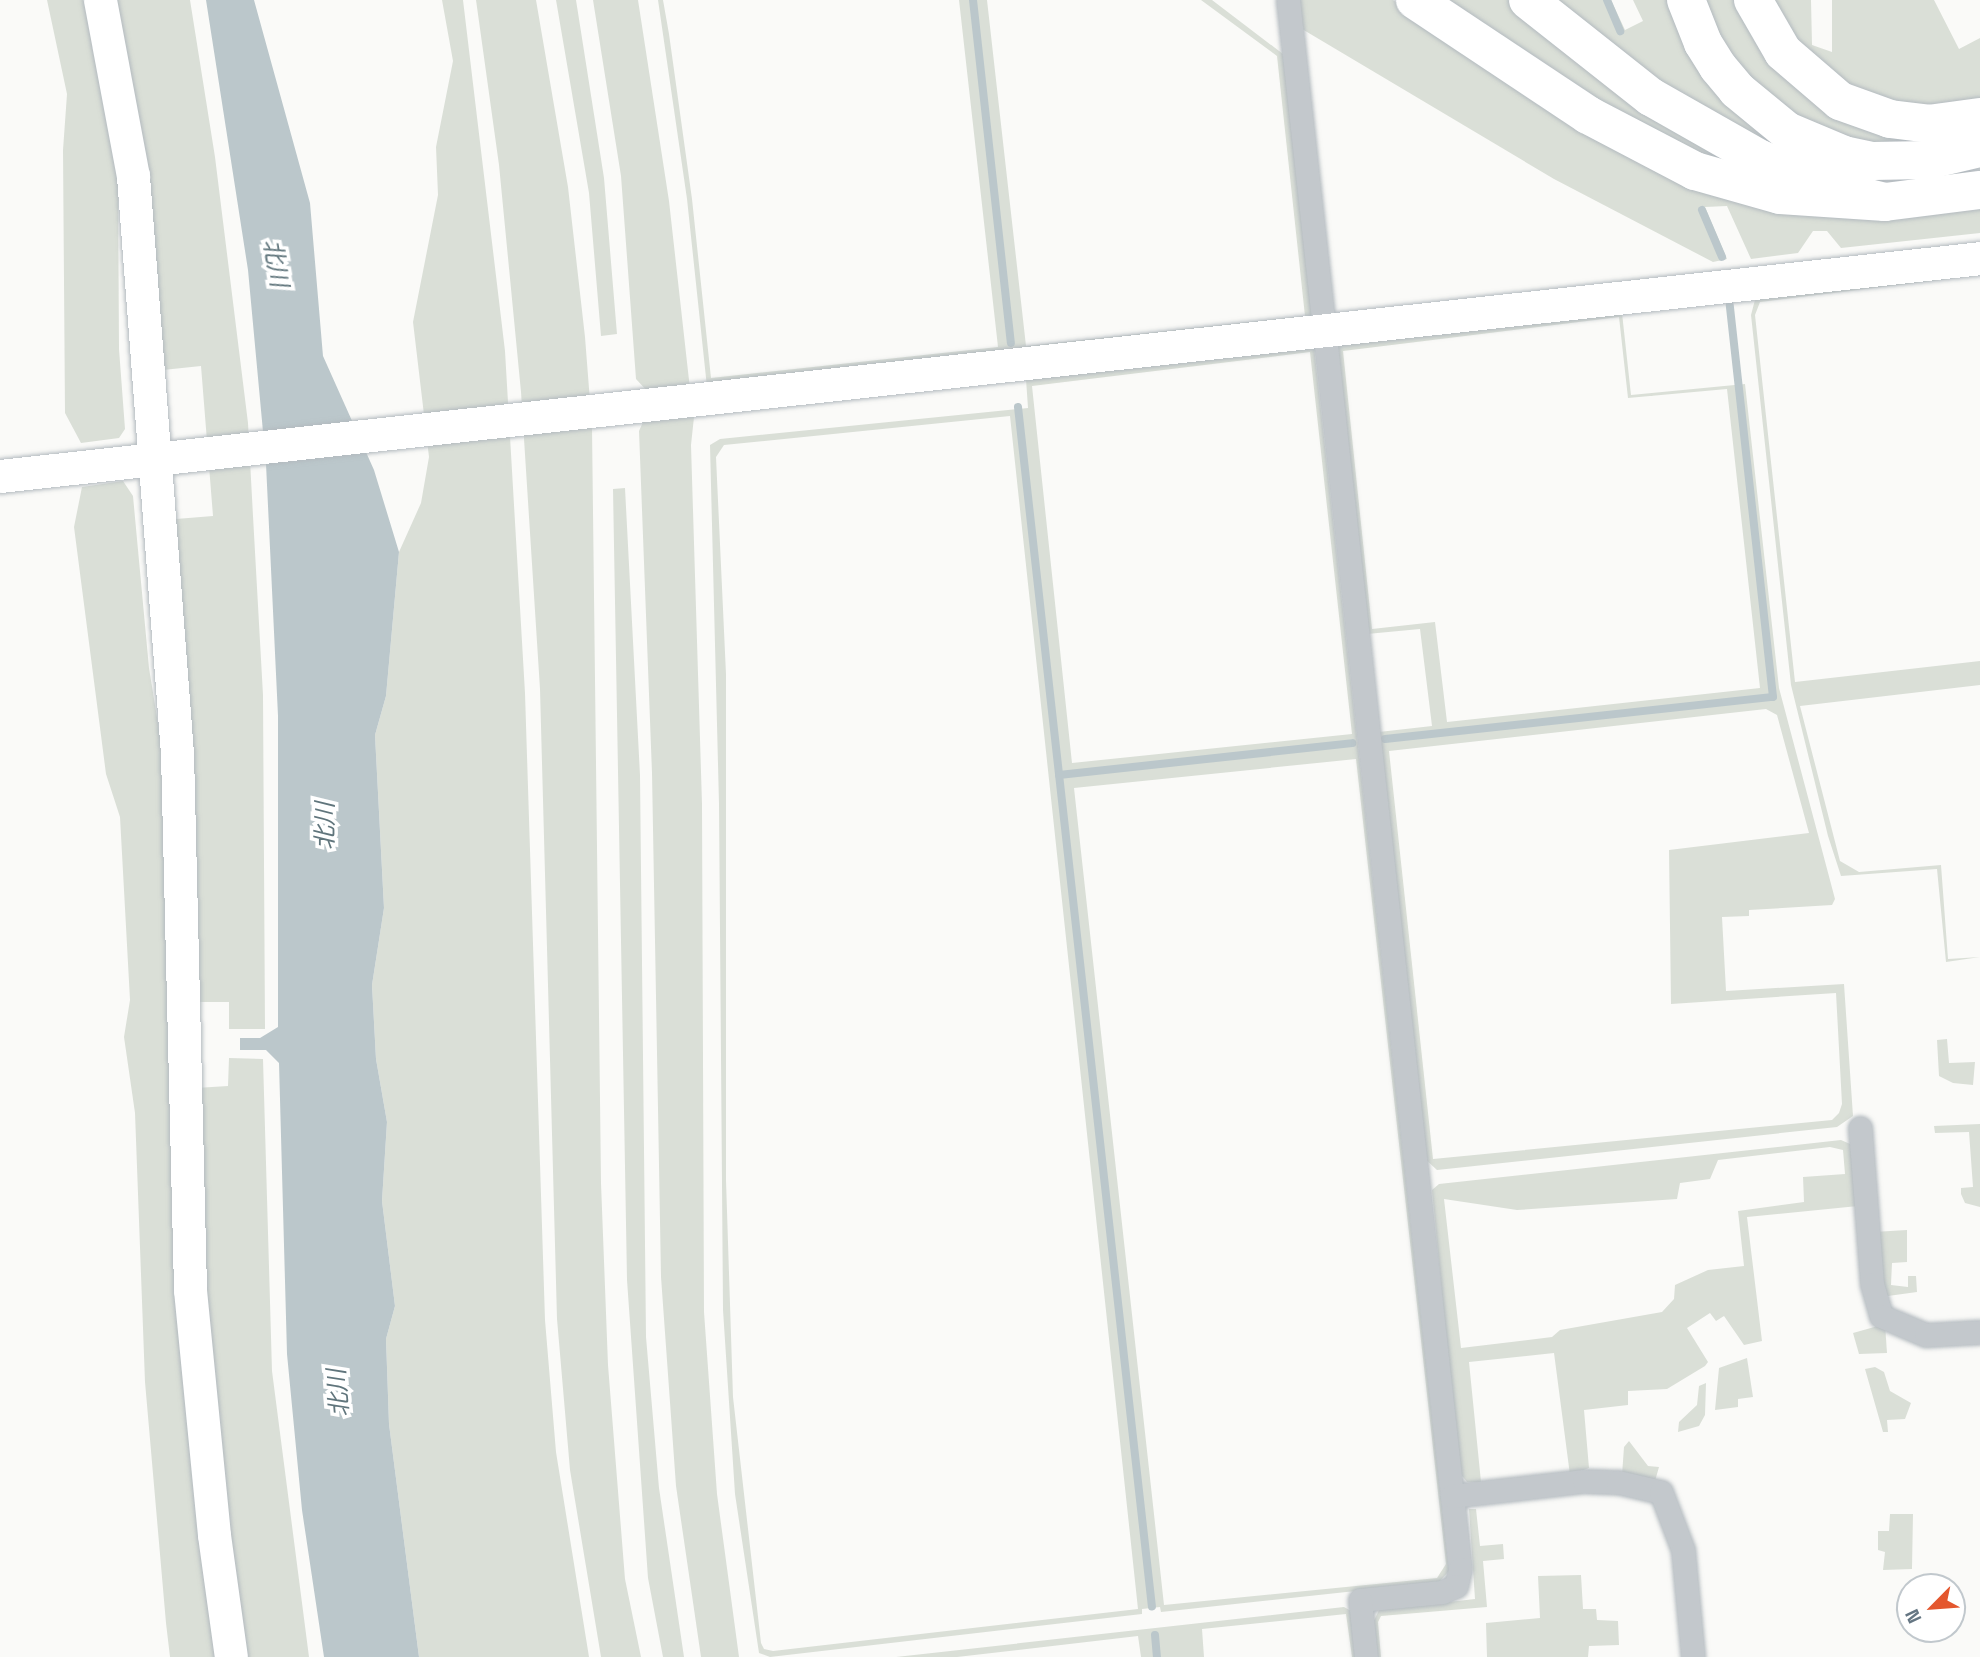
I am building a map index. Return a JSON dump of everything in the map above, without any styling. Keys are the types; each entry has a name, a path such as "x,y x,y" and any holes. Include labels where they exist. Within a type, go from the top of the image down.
{"highway":[{"path":"1415,0 1588,115 1695,170 1780,195 1885,202 1980,190"},
{"path":"1528,0 1618,74 1726,142 1840,191 1885,202"},
{"path":"1686,0 1703,43 1718,67 1737,90 1787,131 1844,155 1872,160 1929,160 1980,148"},
{"path":"1753,0 1783,52 1840,101 1890,119 1928,124 1980,117"}],"street":[{"path":"100,0 133,176 167,460 190,1290 214,1535 232,1657"},
{"path":"1288,0 1460,1569 1456,1586 1442,1592 1360,1600 1366,1657"},
{"path":"0,477 1980,258"},
{"path":"1860,1128 1872,1284 1881,1316 1926,1335 1980,1332"},
{"path":"1452,1496 1584,1481 1618,1482 1661,1492 1683,1550 1693,1657"}],"shaded area":[{"path":"47,0 88,0 118,180 119,349 125,429 119,438 81,443 65,413 63,150 67,94"},
{"path":"111,0 190,0 215,157 248,423 263,695 265,1029 229,1029 229,1002 193,1002 176,519 213,516 201,366 163,370"},
{"path":"442,0 463,0 505,351 525,693 545,1320 556,1452 589,1657 419,1657 389,1424 386,1339 395,1306 382,1201 387,1122 376,1059 372,985 384,908 375,735 386,696 399,552 421,503 429,457 413,322 438,195 436,147 453,61"},
{"path":"476,0 536,0 568,187 585,337 592,427 601,1183 608,1365 625,1579 641,1657 601,1657 570,1470 557,1319 540,689 521,392 499,165"},
{"path":"556,0 576,0 604,178 617,334 601,336 589,193"},
{"path":"593,0 638,0 669,201 690,389 649,393 636,379 621,176"},
{"path":"658,0 663,0 669,34 692,199 711,378 998,347 959,0 987,0 1026,346 1305,316 1277,56 1201,0 1212,0 1283,54 1313,316 707,387 687,199"},
{"path":"1300,0 1393,0 1457,46 1788,212 1873,219 1980,205 1980,233 1841,248 1827,231 1813,231 1798,253 1751,259 1727,206 1705,207 1727,259 1713,262 1554,179 1302,29"},
{"path":"1439,0 1508,0 1537,27 1737,167 1679,149"},
{"path":"1547,0 1611,0 1625,30 1643,21 1633,0 1672,0 1788,155 1685,102"},
{"path":"1701,0 1738,0 1920,142 1877,146 1811,127 1731,61"},
{"path":"1769,0 1811,0 1812,45 1832,52 1832,0 1934,0 1959,49 1980,38 1980,101 1903,106 1850,88 1812,61"},
{"path":"1980,270 1980,275 1760,302 1755,315 1795,682 1980,661 1980,685 1800,706 1840,861 1859,872 1941,865 1948,959 1980,957 1946,962 1937,869 1841,876 1828,836 1791,685 1751,315 1756,296"},
{"path":"1622,313 1631,395 1745,384 1779,688 1835,899 1832,905 1749,910 1749,916 1722,917 1726,991 1844,984 1853,1116 1837,1127 1437,1170 1425,1159 1379,732 1432,726 1420,629 1367,634 1338,345","holes":["1619,317 1628,398 1727,389 1760,688 1447,722 1435,622 1372,629 1343,351","1766,709 1777,715 1809,833 1669,850 1671,1004 1836,993 1842,1104 1839,1113 1832,1120 1433,1159 1389,751"]},
{"path":"1314,347 1449,1571 1439,1582 1161,1612 1160,1607 1142,1609 1142,1614 770,1657 759,1653 735,1494 723,1310 719,804 710,445 720,439 1028,408 1026,379","holes":["1310,352 1352,734 1072,763 1032,386","1010,416 1138,1609 773,1651 764,1649 761,1643 733,1397 726,1180 726,674 716,457 724,445","1356,759 1446,1564 1437,1578 1164,1605 1074,788"]},
{"path":"694,417 691,445 702,804 704,1312 717,1494 739,1657 701,1657 676,1486 661,1277 652,773 639,431 643,422"},
{"path":"123,481 133,496 149,668 166,773 219,1657 170,1657 145,1382 135,1113 124,1037 130,1000 120,817 106,774 74,527 82,487"},
{"path":"625,488 640,775 646,1337 659,1488 684,1657 663,1657 648,1578 627,1280 613,489"},
{"path":"1947,1039 1949,1063 1975,1062 1973,1085 1953,1083 1939,1076 1937,1040"},
{"path":"229,1058 263,1059 272,1371 309,1657 244,1657 203,1287 196,1088 228,1086"},
{"path":"1980,1124 1980,1207 1965,1203 1961,1194 1961,1188 1973,1187 1969,1132 1935,1133 1934,1126"},
{"path":"1841,1140 1850,1144 1858,1206 1747,1217 1762,1341 1744,1345 1724,1316 1716,1321 1710,1313 1687,1328 1708,1362 1705,1366 1667,1389 1628,1391 1628,1405 1584,1410 1589,1468 1570,1475 1554,1353 1469,1362 1481,1482 1467,1482 1459,1472 1432,1190 1439,1184","holes":["1830,1147 1843,1150 1845,1174 1803,1177 1804,1202 1738,1211 1744,1266 1708,1270 1675,1285 1674,1299 1662,1312 1560,1330 1552,1337 1461,1348 1444,1199 1517,1210 1677,1199 1680,1183 1710,1179 1718,1160"]},
{"path":"1907,1230 1907,1262 1892,1263 1891,1285 1908,1287 1908,1276 1916,1276 1917,1292 1888,1296 1882,1293 1874,1232"},
{"path":"1885,1324 1887,1353 1859,1354 1853,1333"},
{"path":"1747,1358 1753,1397 1738,1399 1738,1407 1715,1410 1719,1368"},
{"path":"1875,1367 1884,1372 1890,1391 1911,1403 1905,1419 1887,1420 1888,1432 1883,1432 1865,1369"},
{"path":"1706,1383 1705,1415 1699,1426 1678,1432 1679,1422 1697,1405 1699,1386"},
{"path":"1629,1441 1648,1466 1659,1467 1655,1481 1622,1475 1624,1447"},
{"path":"1469,1509 1476,1509 1480,1546 1503,1544 1504,1559 1483,1561 1487,1607 1381,1616 1378,1622 1381,1657 1376,1657 1372,1625 1379,1610 1475,1599"},
{"path":"1890,1514 1913,1514 1912,1569 1883,1570 1885,1552 1878,1550 1878,1531 1889,1531"},
{"path":"1581,1575 1583,1609 1596,1609 1597,1620 1618,1621 1619,1645 1589,1646 1588,1657 1487,1657 1486,1623 1540,1618 1538,1576"},
{"path":"1344,1607 1351,1611 1356,1657 1352,1657 1346,1614 1202,1629 1204,1657 1141,1657 1138,1636 957,1657 896,1657"}],"water":[{"name":"北川","path":"206,0 254,0 310,203 323,356 374,470 399,552 386,696 375,735 384,908 372,985 376,1059 387,1122 382,1201 395,1306 386,1339 389,1424 419,1657 324,1657 302,1510 287,1354 279,1063 266,1050 240,1050 240,1038 260,1038 278,1027 278,716 266,464 248,270"}],"waterway":[{"path":"973,0 1011,343"},
{"path":"1607,0 1620,31"},
{"path":"1702,210 1722,257"},
{"path":"1385,739 1773,697 1730,305"},
{"path":"1018,407 1152,1607"},
{"path":"1059,775 1352,743"},
{"path":"1155,1635 1157,1657"}]}
